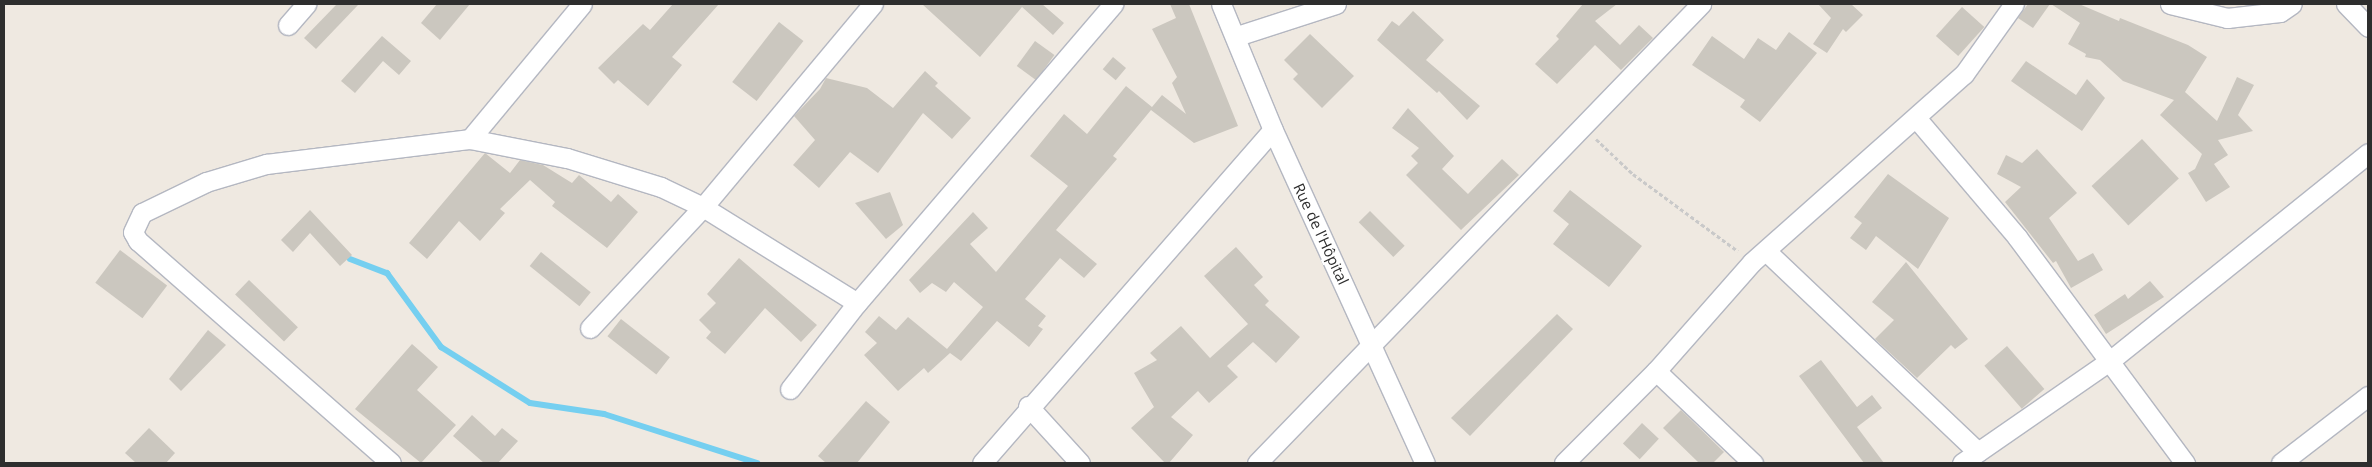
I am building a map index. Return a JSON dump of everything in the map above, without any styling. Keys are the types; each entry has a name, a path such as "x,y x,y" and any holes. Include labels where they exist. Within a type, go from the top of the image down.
{"street":[{"path":"288,25 306,4"},
{"path":"470,139 582,4"},
{"path":"590,328 703,207 873,4"},
{"path":"790,389 857,303 1113,4"},
{"name":"Rue de l'Hôpital","path":"1221,4 1237,36 1273,130 1425,463"},
{"path":"1237,36 1336,4"},
{"path":"1256,463 1371,343 1584,129 1701,4"},
{"path":"1564,463 1656,371 1759,256 1917,119 1964,74 2014,4"},
{"path":"2170,4 2227,18 2280,12 2292,4"},
{"path":"2346,4 2368,27"},
{"path":"1917,119 1991,205 2111,360 2185,463"},
{"path":"982,463 1028,406 1273,130"},
{"path":"391,463 138,241 133,232 135,221 142,213 206,182 266,164 470,139 634,176 703,207 857,303"},
{"path":"1962,463 2111,360 2368,153"},
{"path":"1759,256 1978,452"},
{"path":"1656,371 1752,463"},
{"path":"2281,463 2368,396"},
{"path":"1028,406 1080,463"}],"path":[{"path":"1584,129 1633,174 1759,256"}],"building":[{"path":"337,4 359,4 316,49 304,38"},
{"path":"437,4 470,4 440,40 421,23"},
{"path":"673,4 719,4 672,57 682,65 648,106 618,80 614,84 598,68 643,24 650,30"},
{"path":"922,4 1042,4 1064,23 1053,35 1022,7 980,57"},
{"path":"1170,4 1189,4 1238,126 1194,143 1151,110 1113,156 1117,159 1056,230 1097,264 1084,278 1060,258 1025,299 1046,316 1038,326 1043,329 1029,347 997,321 961,361 950,353 928,373 924,368 898,391 864,355 877,343 865,332 879,316 896,330 908,317 947,349 983,307 954,282 946,292 932,283 920,293 909,280 973,212 988,228 970,244 996,272 1068,186 1030,156 1064,114 1087,134 1126,86 1152,107 1162,95 1186,114 1172,83 1177,77 1152,29 1176,18"},
{"path":"1583,4 1617,4 1595,21 1620,45 1639,25 1653,38 1621,70 1595,45 1557,84 1535,64 1559,39 1556,36"},
{"path":"1818,4 1851,4 1863,15 1846,32 1843,29 1827,53 1813,44 1831,18"},
{"path":"2028,4 2050,4 2033,28 2018,18"},
{"path":"2051,4 2079,4 2119,21 2120,18 2188,45 2207,57 2185,92 2217,121 2237,77 2254,85 2238,115 2253,131 2218,140 2228,155 2214,164 2230,187 2206,202 2188,173 2195,169 2202,154 2160,115 2174,100 2123,81 2100,60 2085,57 2086,54 2068,44 2080,23"},
{"path":"1962,7 1984,27 1958,56 1936,36"},
{"path":"1413,11 1444,40 1426,60 1480,106 1467,120 1439,91 1437,93 1377,40 1392,21 1399,26"},
{"path":"779,22 803,41 757,101 732,82"},
{"path":"1789,32 1817,53 1760,122 1740,107 1745,100 1692,65 1712,36 1744,59 1758,38 1776,50"},
{"path":"1310,34 1354,76 1322,108 1293,79 1298,74 1284,60"},
{"path":"382,36 411,61 399,75 383,61 355,93 341,81"},
{"path":"1035,41 1054,55 1036,80 1017,66"},
{"path":"1113,57 1126,68 1116,80 1103,69"},
{"path":"2026,61 2076,95 2087,79 2105,98 2082,131 2011,81"},
{"path":"925,71 938,83 935,86 971,118 952,139 923,113 878,173 850,152 819,188 793,165 815,140 794,116 820,89 826,78 867,88 893,108"},
{"path":"1408,108 1454,156 1442,169 1468,194 1502,159 1519,175 1461,230 1406,175 1418,163 1411,156 1419,148 1392,128"},
{"path":"2142,139 2179,178 2128,226 2092,186"},
{"path":"2037,149 2077,193 2049,218 2078,261 2093,253 2103,270 2071,288 2056,261 2053,263 2005,202 2021,187 1997,174 2006,155 2022,163"},
{"path":"485,153 510,173 520,160 543,165 572,183 579,175 611,202 618,194 638,212 607,248 552,206 555,202 530,180 500,209 505,213 480,241 459,221 427,259 409,243"},
{"path":"1888,174 1949,218 1918,269 1876,236 1866,250 1850,238 1862,223 1854,217"},
{"path":"1570,190 1642,246 1609,287 1553,244 1569,224 1553,211"},
{"path":"890,192 903,225 886,239 855,203"},
{"path":"310,210 352,255 340,266 310,233 293,252 281,240"},
{"path":"1370,211 1405,246 1393,257 1359,222"},
{"path":"1236,247 1263,277 1254,285 1269,301 1265,305 1300,337 1276,363 1253,342 1227,366 1238,377 1209,403 1198,391 1171,417 1193,435 1169,463 1165,463 1131,428 1154,407 1134,373 1157,360 1150,353 1181,326 1210,358 1248,324 1204,276"},
{"path":"120,250 167,286 142,318 95,283"},
{"path":"541,252 591,292 579,306 530,266"},
{"path":"739,258 817,325 801,342 765,308 725,354 706,338 711,332 699,320 716,303 707,294"},
{"path":"1906,262 1968,339 1955,349 1951,345 1917,378 1875,339 1894,320 1872,302"},
{"path":"249,280 298,327 284,342 235,294"},
{"path":"2150,281 2164,297 2106,334 2094,315 2125,294 2128,299"},
{"path":"1557,314 1573,329 1470,436 1451,418"},
{"path":"621,319 670,357 656,375 607,336"},
{"path":"208,330 226,345 181,391 169,379"},
{"path":"412,344 438,367 417,390 456,425 421,463 355,409"},
{"path":"2007,346 2044,389 2022,409 1984,366"},
{"path":"1821,360 1857,407 1872,395 1882,408 1857,427 1884,463 1864,463 1799,376"},
{"path":"866,401 890,422 857,463 826,463 818,456"},
{"path":"1681,410 1724,452 1713,463 1699,463 1663,428"},
{"path":"472,415 495,436 502,428 518,441 498,463 484,463 453,436"},
{"path":"1642,423 1659,439 1640,459 1623,443"},
{"path":"149,428 175,453 166,463 136,463 125,453"}],"waterway":[{"path":"350,259 387,273 441,347 530,403 604,414 757,463"}]}
